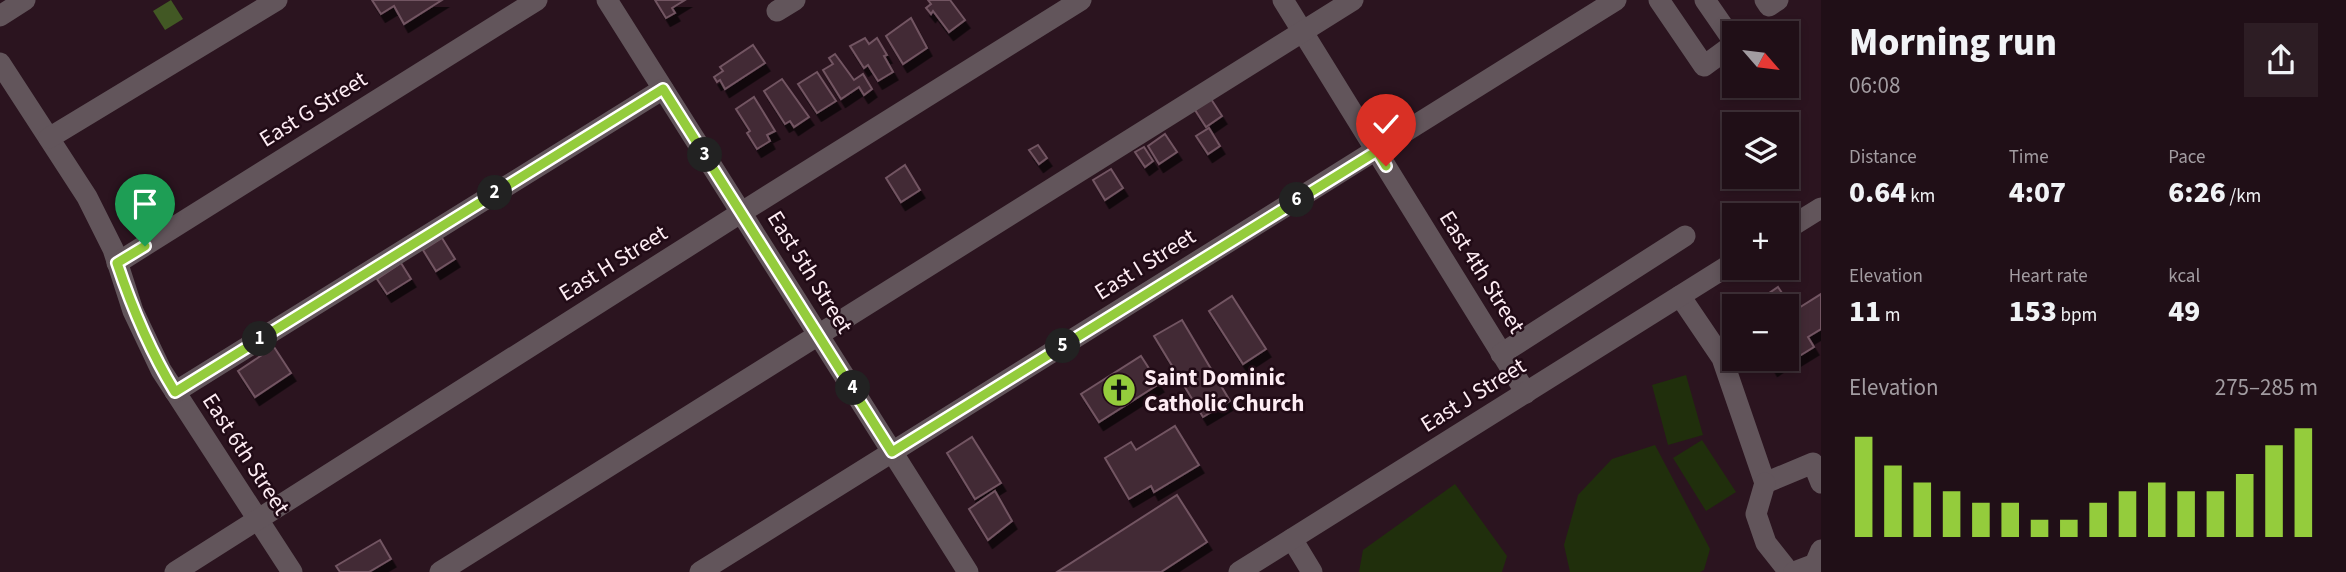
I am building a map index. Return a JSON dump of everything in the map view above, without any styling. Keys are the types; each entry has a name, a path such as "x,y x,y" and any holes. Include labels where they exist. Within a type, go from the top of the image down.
{"street":[{"path":"0,16 25,0"},
{"path":"49,138 277,0"},
{"name":"East G Street","path":"117,263 537,0"},
{"name":"East 5th Street","path":"607,0 968,572"},
{"name":"East H Street","path":"175,572 1081,0"},
{"name":"East 4th Street","path":"1283,0 1526,393"},
{"path":"439,572 1353,0"},
{"name":"East I Street","path":"701,572 1616,0"},
{"path":"1705,0 1722,25"},
{"path":"1765,0 1769,6 1778,0"},
{"path":"1670,4 1704,66 1722,52"},
{"name":"East 6th Street","path":"0,63 87,197 113,249 133,311 161,370 292,572"},
{"path":"175,392 663,89"},
{"path":"1799,222 1821,208"},
{"path":"1501,354 1685,236"},
{"name":"East J Street","path":"1239,572 1722,270"},
{"path":"1681,296 1722,358 1765,484 1756,514 1766,543 1791,572 1815,564 1821,550"},
{"path":"1765,484 1813,463 1821,483"},
{"path":"1292,539 1312,572"}],"shaded area":[{"path":"171,0 183,19 165,30 153,11"},
{"path":"1686,375 1703,435 1668,445 1652,385"},
{"path":"1702,440 1736,492 1706,511 1673,458"},
{"path":"1655,445 1710,549 1704,570 1570,572 1564,545 1578,495 1612,459"},
{"path":"1455,484 1507,556 1502,572 1359,572 1363,550"}],"building":[{"path":"372,0 442,0 404,24 394,6 381,14"},
{"path":"655,0 685,0 672,8 675,13 666,18"},
{"path":"928,0 950,0 965,20 949,32 933,11 931,14 926,8 931,4"},
{"path":"911,18 927,48 903,64 886,36"},
{"path":"865,38 869,44 877,38 893,72 878,81 868,65 864,68 850,46"},
{"path":"753,45 765,63 725,89 720,80 717,82 714,77 723,71 720,67"},
{"path":"835,54 854,80 863,74 872,89 864,95 859,87 841,99 823,70 833,64 829,58"},
{"path":"817,72 836,101 817,113 798,84"},
{"path":"782,79 809,117 794,127 790,121 785,124 764,91"},
{"path":"754,97 775,131 767,135 770,141 757,149 747,133 750,131 736,109"},
{"path":"1211,99 1222,116 1206,127 1195,110"},
{"path":"1209,128 1220,146 1208,154 1196,136"},
{"path":"1165,134 1177,152 1159,164 1148,146"},
{"path":"1038,145 1047,158 1039,164 1029,150"},
{"path":"1144,147 1153,161 1145,167 1135,152"},
{"path":"905,165 920,190 901,202 886,178"},
{"path":"1111,169 1123,188 1105,200 1093,180"},
{"path":"442,238 455,259 436,271 423,250"},
{"path":"401,263 411,279 387,294 377,279"},
{"path":"1778,287 1783,294 1768,294"},
{"path":"1821,294 1821,329 1808,337 1814,347 1799,356 1799,308"},
{"path":"1232,296 1266,349 1243,364 1209,311"},
{"path":"1182,320 1230,401 1203,417 1154,336"},
{"path":"274,347 291,373 255,397 238,371"},
{"path":"1141,356 1159,384 1099,422 1081,394"},
{"path":"1175,426 1199,465 1154,492 1151,486 1129,499 1105,458 1131,442 1136,450"},
{"path":"972,437 1001,483 975,499 947,453"},
{"path":"995,491 1012,521 988,540 969,509"},
{"path":"1177,495 1207,542 1161,572 1057,572"},
{"path":"380,540 391,559 369,572 340,572 336,566"}],"place":[{"name":"Saint Dominic Catholic Church","path":"1119,390"}],"route":[{"path":"145,246 117,263 133,311 161,370 175,392 663,89 892,452 1377,151 1386,166"}]}
